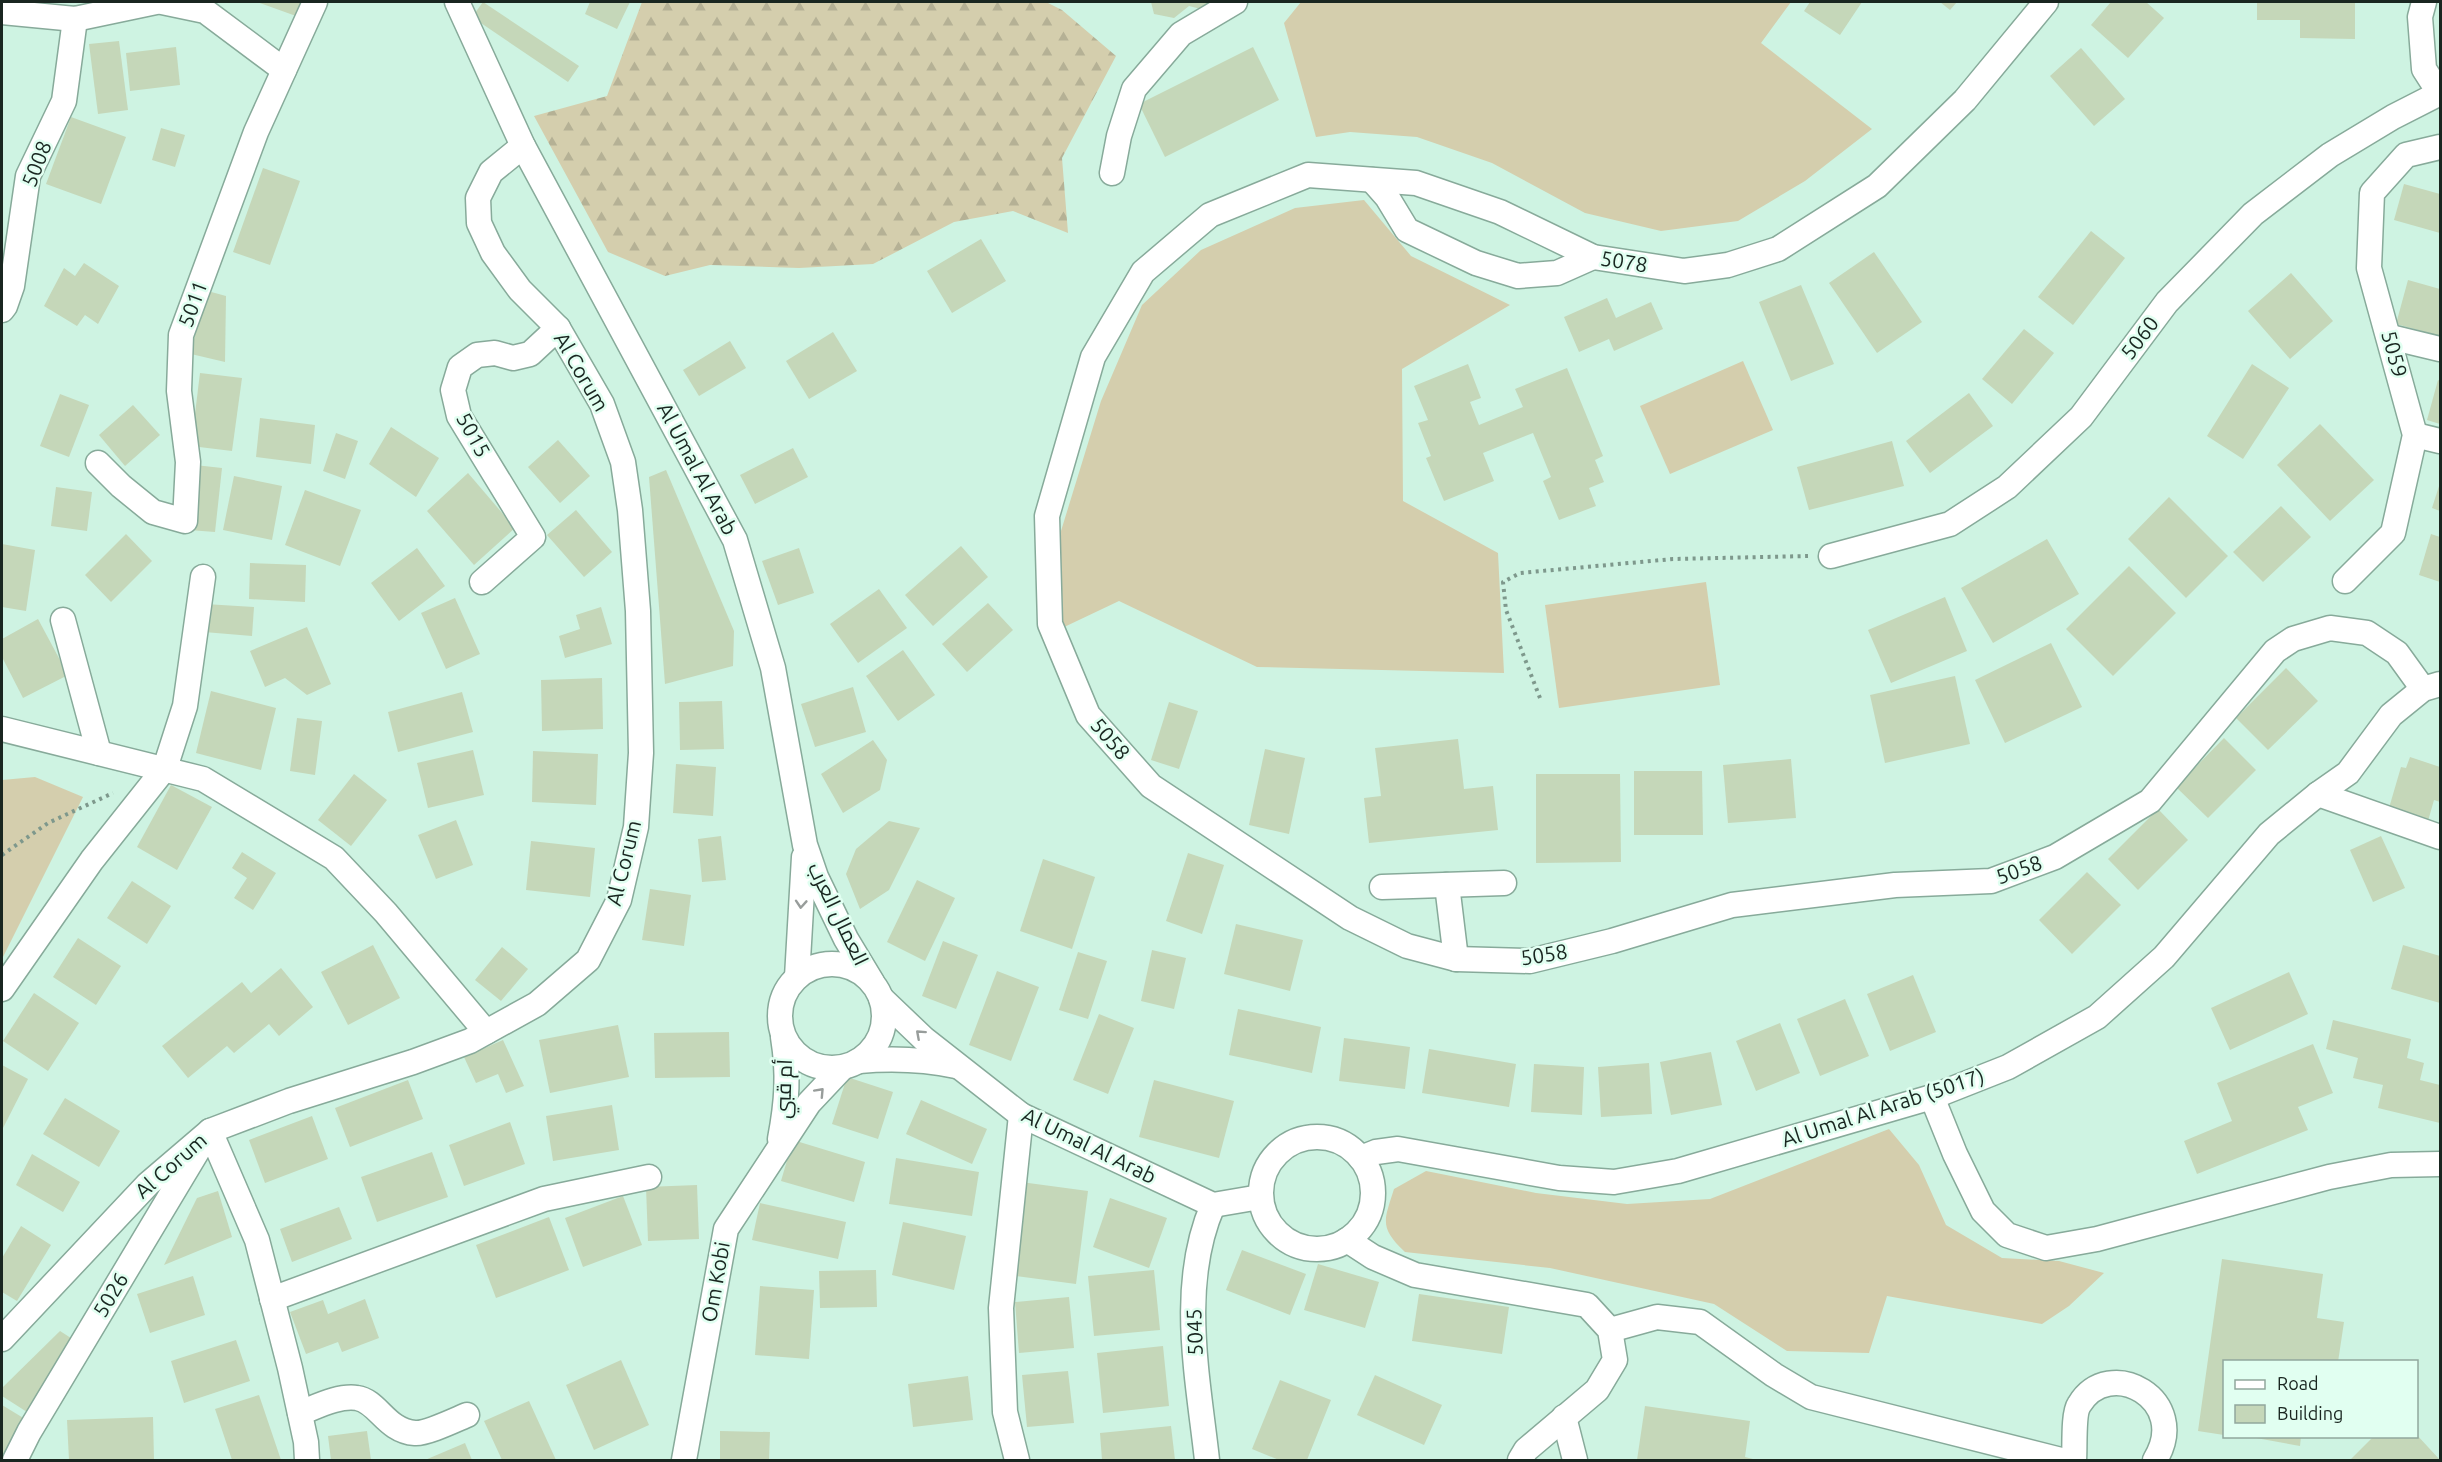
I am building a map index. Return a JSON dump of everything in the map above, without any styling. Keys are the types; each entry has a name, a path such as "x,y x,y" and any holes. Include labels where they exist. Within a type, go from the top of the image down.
{"street":[{"path":"2,12 75,19 154,2 205,11 284,70"},
{"name":"5011","path":"98,463 121,486 153,512 185,521 188,462 179,391 181,335 256,132 315,2"},
{"name":"Al Umal Al Arab","path":"457,2 523,146 735,540 773,668 805,845 797,977"},
{"path":"1112,173 1119,135 1134,89 1181,34 1234,2"},
{"name":"5078","path":"1143,272 1210,215 1308,175 1416,183 1500,212 1593,257 1684,271 1728,265 1778,249 1877,186 1965,100 2046,2"},
{"path":"2424,2 2420,17 2424,69 2440,94"},
{"name":"5008","path":"2,310 12,286 28,176 64,101 75,19"},
{"name":"5060","path":"1831,556 1950,524 2007,488 2081,417 2167,302 2253,214 2330,155 2393,117 2440,94"},
{"name":"Al Corum","path":"2,1339 148,1184 210,1131 289,1101 413,1062 470,1041 537,1004 588,960 619,900 636,827 641,753 638,611 629,498 623,462 602,404 558,328 520,290 493,253 479,223 478,198 491,172 523,146"},
{"name":"5059","path":"2345,581 2393,533 2415,435 2369,267 2372,193 2406,155 2440,147"},
{"path":"1372,180 1387,197 1407,230 1476,263 1518,276 1557,273 1593,257"},
{"name":"5058","path":"1143,272 1093,357 1047,516 1050,624 1088,715 1151,786 1350,918 1407,946 1456,960 1530,961 1612,941 1732,905 1895,885 1991,881 2055,857 2150,801 2275,651 2293,639 2330,628 2367,633 2397,653 2432,687"},
{"name":"5015","path":"482,582 533,537 459,416 453,390 460,367 477,355 495,353 513,358 530,354 558,328"},
{"path":"2390,337 2440,349"},
{"path":"2415,435 2440,441"},
{"path":"2,989 92,860 165,768 185,706 203,578"},
{"path":"63,620 99,753"},
{"name":"Al Umal Al Arab (5017)","path":"1361,1158 1376,1152 1398,1149 1559,1178 1614,1182 1678,1171 1932,1097 2008,1067 2097,1017 2164,957 2268,834 2348,773 2391,715 2432,687"},
{"path":"2,729 203,779 334,858 386,913 486,1032"},
{"path":"2318,794 2440,837"},
{"name":"العمال العرب","path":"805,845 821,887 846,939 877,990"},
{"path":"1382,887 1504,883"},
{"path":"1447,885 1456,960"},
{"path":"851,1064 870,1052 879,1040 884,1027 885,1012 877,990 856,969 836,963 815,967 797,977 786,991 780,1007 781,1025 788,1044 802,1059 822,1067 851,1064 893,1058 924,1059 962,1067"},
{"name":"Al Umal Al Arab","path":"877,990 924,1039 1021,1115 1213,1205"},
{"name":"أم قبي","path":"778,1153 787,1101 788,1078 781,1025"},
{"name":"Om Kobi","path":"684,1461 726,1229 809,1103 851,1064"},
{"path":"1932,1097 1955,1154 1983,1211 2007,1234 2046,1248 2097,1239 2329,1177 2391,1165 2440,1164"},
{"path":"1017,1461 1005,1412 1001,1308 1021,1115"},
{"path":"210,1131 257,1240 300,1413 307,1461"},
{"name":"5026","path":"15,1461 29,1432 210,1131"},
{"path":"1326,1137 1340,1142 1361,1158 1372,1184 1370,1209 1357,1232 1347,1240 1333,1246 1317,1249 1302,1247 1287,1241 1275,1231 1265,1215 1260,1197 1261,1182 1274,1156 1284,1147 1297,1140 1326,1137"},
{"path":"272,1299 544,1199 648,1177"},
{"path":"1213,1205 1260,1197"},
{"name":"5045","path":"1207,1461 1192,1327 1195,1278 1207,1220 1213,1205"},
{"path":"1347,1240 1372,1257 1415,1275 1587,1305 1610,1330 1615,1360 1597,1390 1526,1450 1520,1461"},
{"path":"1610,1330 1657,1317 1700,1322 1774,1375 1810,1396 2061,1461"},
{"path":"2074,1461 2078,1406 2093,1390 2109,1383 2128,1384 2151,1397 2163,1414 2165,1434 2162,1448 2155,1461"},
{"path":"300,1413 340,1399 359,1398 376,1410 394,1429 417,1434 467,1415"},
{"path":"1564,1417 1575,1461"}],"path":[{"path":"1540,698 1506,610 1503,582 1520,573 1673,559 1831,556"},
{"path":"2,855 48,823 123,788"}],"green space":[{"path":"642,2 1046,2 1062,10 1116,56 1062,158 1068,233 1013,211 954,222 873,264 799,268 710,265 665,276 608,252 534,116 607,96"},
{"path":"1301,2 1791,2 1761,43 1872,129 1805,181 1738,221 1661,231 1585,213 1492,163 1417,137 1350,132 1316,137 1284,23"},
{"path":"1364,200 1411,256 1510,305 1402,369 1403,501 1498,553 1504,673 1257,667 1119,601 1060,629 1061,531 1101,401 1142,305 1201,250 1295,208"},
{"path":"1743,361 1773,430 1670,474 1640,406"},
{"path":"1706,582 1720,685 1559,708 1545,605"},
{"path":"35,777 83,797 2,959 2,780"},
{"path":"1889,1129 1919,1165 1946,1225 2002,1258 2059,1261 2104,1273 2069,1306 2042,1324 1887,1296 1869,1353 1787,1351 1714,1304 1550,1268 1405,1252 1387,1230 1386,1216 1394,1189 1426,1171 1536,1193 1627,1204 1710,1199"}],"building":[{"path":"257,2 301,2 296,16"},
{"path":"483,2 579,66 568,82 472,17"},
{"path":"590,2 630,2 617,29 585,14"},
{"path":"1151,2 1209,2 1201,9 1189,6 1174,18 1154,14"},
{"path":"1810,2 1862,2 1840,35 1804,11"},
{"path":"1940,2 1957,2 1950,10"},
{"path":"2111,2 2146,2 2164,18 2128,58 2091,25"},
{"path":"2257,2 2355,2 2355,39 2300,38 2300,20 2257,20"},
{"path":"119,41 128,110 98,114 89,44"},
{"path":"176,47 180,85 130,91 126,53"},
{"path":"1253,47 1279,100 1165,157 1139,104"},
{"path":"2081,48 2125,99 2094,126 2050,76"},
{"path":"71,117 126,137 101,204 46,184"},
{"path":"161,128 185,135 175,167 152,160"},
{"path":"263,168 300,181 270,265 233,252"},
{"path":"2404,184 2440,194 2440,233 2394,220"},
{"path":"2091,231 2125,258 2073,325 2038,297"},
{"path":"981,239 1006,281 952,313 927,271"},
{"path":"1874,252 1922,322 1877,353 1829,283"},
{"path":"84,263 119,286 98,324 85,315 77,326 44,306 64,268 75,276"},
{"path":"2291,273 2333,321 2290,359 2248,311"},
{"path":"2408,280 2440,289 2440,336 2396,324"},
{"path":"1801,285 1834,364 1791,381 1759,302"},
{"path":"204,290 226,296 225,362 191,354"},
{"path":"1607,298 1616,318 1651,302 1663,329 1614,351 1609,339 1579,352 1564,317"},
{"path":"2024,329 2054,353 2012,404 1982,379"},
{"path":"833,332 857,371 809,399 786,361"},
{"path":"730,341 746,368 699,396 683,370"},
{"path":"1468,364 1481,398 1470,402 1479,425 1523,407 1515,389 1567,368 1603,456 1595,460 1604,482 1589,488 1596,506 1559,520 1543,481 1551,477 1533,433 1483,453 1494,481 1444,501 1426,458 1431,456 1418,423 1428,420 1414,386"},
{"path":"2252,364 2289,388 2243,459 2207,436"},
{"path":"200,373 242,378 232,451 191,446"},
{"path":"2438,380 2440,381 2440,424 2427,420"},
{"path":"1969,393 1993,426 1930,473 1906,441"},
{"path":"60,394 89,405 69,457 40,446"},
{"path":"133,405 160,435 125,466 99,435"},
{"path":"260,418 315,425 311,464 256,457"},
{"path":"2320,424 2374,480 2330,521 2277,465"},
{"path":"391,427 439,458 416,497 369,464"},
{"path":"336,433 358,441 345,479 323,471"},
{"path":"558,440 590,476 560,503 528,467"},
{"path":"1892,441 1904,486 1809,510 1797,467"},
{"path":"793,448 808,477 755,504 740,475"},
{"path":"195,465 222,468 215,532 189,530"},
{"path":"666,470 734,631 733,666 665,684 649,477"},
{"path":"468,473 515,528 474,565 427,511"},
{"path":"234,476 282,486 272,540 223,530"},
{"path":"2440,483 2440,511 2432,508"},
{"path":"56,487 92,492 87,531 51,526"},
{"path":"305,490 361,510 340,566 285,545"},
{"path":"2169,497 2228,556 2186,598 2128,539"},
{"path":"2281,506 2311,537 2263,582 2233,552"},
{"path":"576,510 612,552 584,577 547,535"},
{"path":"126,534 152,561 111,602 85,575"},
{"path":"2431,534 2440,537 2440,582 2419,575"},
{"path":"2047,539 2079,594 1993,643 1961,588"},
{"path":"2,544 35,550 26,611 2,607"},
{"path":"961,546 988,577 933,626 905,595"},
{"path":"417,548 445,586 399,621 371,583"},
{"path":"799,548 814,593 778,605 762,561"},
{"path":"250,563 306,565 305,602 249,599"},
{"path":"2129,566 2176,613 2113,676 2066,629"},
{"path":"879,589 907,628 858,663 830,624"},
{"path":"1945,597 1967,651 1891,683 1868,630"},
{"path":"455,598 480,654 446,669 421,613"},
{"path":"988,603 1013,630 967,672 942,644"},
{"path":"205,604 254,607 252,636 204,632"},
{"path":"601,607 612,644 565,658 559,636 580,629 576,615"},
{"path":"38,619 68,675 23,698 2,657 2,639"},
{"path":"307,627 331,684 307,695 285,678 265,687 250,651"},
{"path":"2051,643 2082,707 2005,743 1975,680"},
{"path":"903,650 935,695 898,721 866,676"},
{"path":"2286,668 2318,701 2268,750 2236,718"},
{"path":"1955,676 1970,744 1885,763 1870,695"},
{"path":"602,678 603,729 542,731 541,680"},
{"path":"853,687 866,732 815,747 801,704"},
{"path":"211,691 276,708 261,770 196,753"},
{"path":"462,692 473,732 398,752 388,712"},
{"path":"722,701 724,749 680,750 679,702"},
{"path":"1169,702 1198,711 1179,769 1151,760"},
{"path":"297,718 322,721 315,775 290,771"},
{"path":"2224,738 2256,770 2208,818 2176,787"},
{"path":"1458,739 1464,789 1493,786 1498,830 1369,843 1364,798 1381,796 1375,748"},
{"path":"873,740 887,760 880,790 843,813 821,774"},
{"path":"1265,749 1305,758 1289,834 1249,825"},
{"path":"473,750 484,795 428,808 417,763"},
{"path":"533,751 598,754 596,805 532,802"},
{"path":"2410,757 2440,767 2440,802 2434,800 2428,821 2389,808 2401,767 2406,768"},
{"path":"1791,759 1796,818 1728,823 1723,765"},
{"path":"676,764 716,767 713,816 673,813"},
{"path":"1634,771 1702,771 1703,835 1634,835"},
{"path":"354,774 387,800 351,846 318,820"},
{"path":"1536,774 1620,774 1621,862 1536,863"},
{"path":"171,785 212,807 177,870 137,847"},
{"path":"2158,809 2188,840 2138,890 2108,859"},
{"path":"456,820 473,865 436,879 418,835"},
{"path":"889,821 920,828 889,890 860,909 846,874 856,849"},
{"path":"721,836 726,880 702,882 698,839"},
{"path":"2381,836 2405,888 2373,902 2350,850"},
{"path":"531,841 595,848 590,897 526,890"},
{"path":"242,852 276,873 253,910 234,898 247,878 232,868"},
{"path":"1188,853 1224,865 1202,934 1166,921"},
{"path":"1043,859 1095,877 1072,949 1020,931"},
{"path":"2087,872 2121,905 2072,954 2039,920"},
{"path":"917,880 955,898 925,961 887,942"},
{"path":"132,881 171,906 147,944 107,918"},
{"path":"650,889 691,895 684,946 642,940"},
{"path":"1236,924 1303,940 1290,991 1224,974"},
{"path":"78,938 121,966 96,1005 53,977"},
{"path":"943,941 978,955 956,1009 922,996"},
{"path":"373,945 400,998 348,1025 321,972"},
{"path":"2403,945 2440,956 2440,1003 2391,989"},
{"path":"502,947 528,969 501,1001 475,980"},
{"path":"1152,950 1186,958 1174,1009 1141,1001"},
{"path":"1078,952 1107,961 1088,1019 1059,1010"},
{"path":"281,968 313,1007 279,1036 269,1024 234,1053 227,1046 188,1078 162,1046 242,982 251,993"},
{"path":"997,971 1039,987 1011,1061 969,1045"},
{"path":"2289,972 2308,1014 2230,1050 2211,1008"},
{"path":"1913,975 1936,1032 1890,1051 1867,994"},
{"path":"34,993 79,1023 48,1071 3,1041"},
{"path":"1845,999 1869,1056 1820,1076 1797,1019"},
{"path":"1238,1009 1321,1027 1312,1073 1229,1055"},
{"path":"1099,1014 1134,1028 1108,1094 1073,1080"},
{"path":"2333,1020 2411,1039 2407,1058 2424,1063 2420,1080 2440,1085 2440,1123 2378,1108 2383,1085 2353,1078 2358,1058 2326,1049"},
{"path":"1780,1023 1800,1073 1756,1091 1736,1041"},
{"path":"618,1025 629,1077 550,1093 539,1040"},
{"path":"729,1032 730,1077 655,1078 654,1033"},
{"path":"1344,1038 1410,1047 1405,1089 1339,1081"},
{"path":"503,1040 524,1086 506,1093 498,1074 476,1083 464,1057"},
{"path":"2313,1044 2333,1093 2298,1107 2308,1130 2197,1174 2184,1141 2232,1121 2217,1083"},
{"path":"1429,1049 1516,1064 1509,1107 1422,1093"},
{"path":"1711,1052 1722,1105 1671,1115 1660,1062"},
{"path":"1649,1063 1652,1114 1601,1117 1598,1067"},
{"path":"1534,1064 1584,1067 1582,1115 1531,1112"},
{"path":"2,1065 28,1079 2,1130"},
{"path":"847,1077 893,1092 878,1139 832,1124"},
{"path":"408,1080 423,1119 350,1147 335,1108"},
{"path":"1154,1080 1234,1101 1219,1158 1139,1137"},
{"path":"65,1098 120,1131 99,1167 43,1134"},
{"path":"921,1100 987,1129 972,1164 906,1134"},
{"path":"612,1105 619,1150 553,1161 546,1116"},
{"path":"312,1116 328,1159 265,1183 249,1140"},
{"path":"510,1122 525,1164 464,1186 449,1145"},
{"path":"793,1140 865,1162 854,1202 781,1181"},
{"path":"432,1152 448,1197 377,1222 361,1177"},
{"path":"32,1154 80,1182 63,1212 16,1185"},
{"path":"896,1158 979,1172 972,1216 889,1204"},
{"path":"1021,1182 1088,1191 1076,1284 1008,1275"},
{"path":"697,1185 699,1239 648,1241 646,1187"},
{"path":"218,1191 232,1237 164,1265 197,1198"},
{"path":"623,1196 642,1245 583,1267 565,1218"},
{"path":"1110,1198 1167,1218 1149,1268 1093,1247"},
{"path":"760,1203 846,1222 838,1259 752,1240"},
{"path":"339,1207 352,1239 292,1262 280,1229"},
{"path":"549,1217 569,1270 496,1298 476,1245"},
{"path":"903,1222 966,1236 954,1290 892,1275"},
{"path":"21,1226 51,1245 17,1301 2,1292 2,1258"},
{"path":"1242,1250 1306,1274 1290,1315 1226,1290"},
{"path":"2222,1259 2323,1274 2317,1318 2344,1322 2338,1360 2223,1360 2223,1435 2198,1431"},
{"path":"1318,1264 1379,1282 1365,1328 1304,1310"},
{"path":"876,1270 877,1307 820,1308 819,1271"},
{"path":"1154,1270 1160,1330 1094,1336 1088,1276"},
{"path":"193,1276 205,1315 150,1333 137,1294"},
{"path":"760,1286 814,1290 809,1359 755,1355"},
{"path":"1419,1294 1509,1307 1502,1354 1412,1341"},
{"path":"1069,1297 1074,1348 1019,1353 1015,1302"},
{"path":"365,1299 379,1338 342,1352 338,1342 306,1354 290,1312 323,1300 328,1314"},
{"path":"60,1331 74,1340 27,1412 2,1396 2,1388"},
{"path":"236,1340 250,1381 184,1403 171,1361"},
{"path":"1163,1346 1169,1406 1103,1413 1097,1353"},
{"path":"621,1360 649,1425 594,1450 566,1385"},
{"path":"1068,1371 1074,1423 1027,1427 1022,1375"},
{"path":"1375,1375 1442,1405 1424,1445 1357,1415"},
{"path":"968,1376 973,1420 913,1427 908,1384"},
{"path":"1280,1380 1331,1400 1307,1460 1279,1460 1252,1449"},
{"path":"259,1395 281,1460 232,1460 215,1409"},
{"path":"529,1401 556,1460 502,1460 484,1421"},
{"path":"2,1405 25,1419 2,1460"},
{"path":"1645,1406 1750,1421 1745,1457 1757,1460 1637,1460"},
{"path":"153,1417 154,1460 69,1460 67,1420"},
{"path":"1171,1426 1175,1460 1102,1460 1100,1433"},
{"path":"367,1431 371,1460 331,1460 328,1436"},
{"path":"720,1431 770,1432 769,1460 720,1460"},
{"path":"2418,1436 2440,1460 2350,1460 2372,1438 2418,1438"},
{"path":"2256,1438 2301,1438 2300,1446"},
{"path":"465,1443 472,1460 425,1460"}]}
